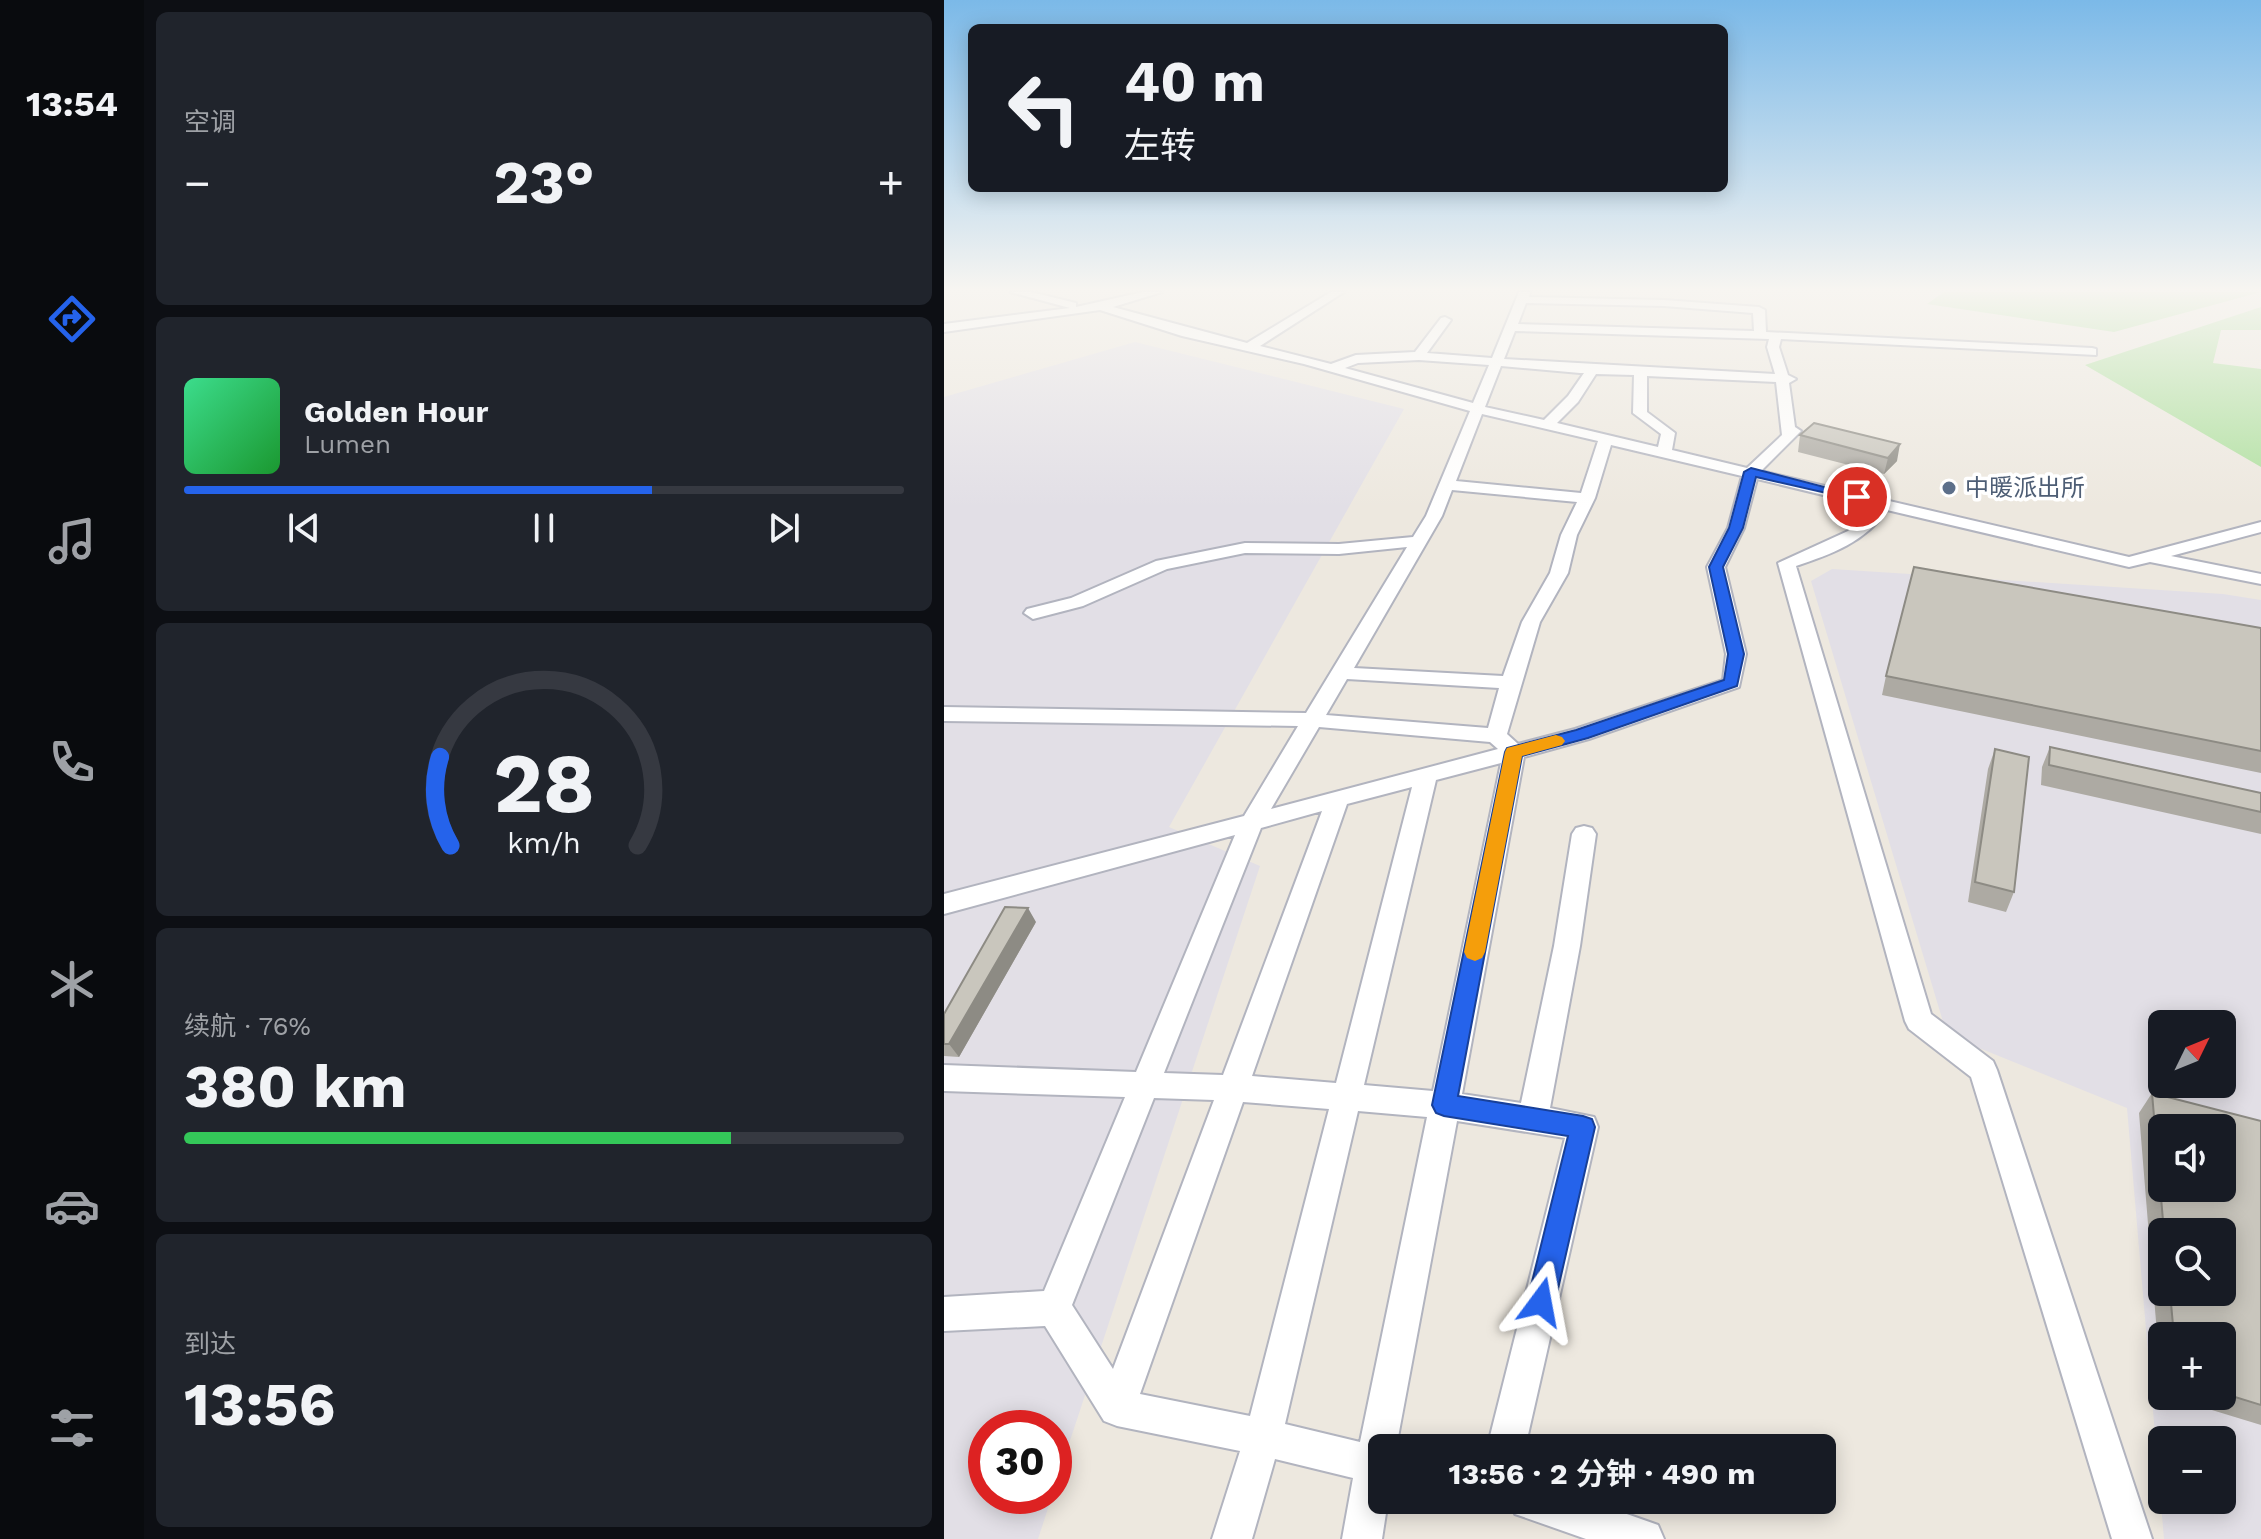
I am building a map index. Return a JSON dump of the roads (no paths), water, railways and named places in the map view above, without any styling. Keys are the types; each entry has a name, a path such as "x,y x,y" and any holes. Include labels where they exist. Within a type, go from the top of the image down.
{"street":[{"path":"1316,364 1546,426 2129,562 2261,527"},
{"path":"1332,368 1343,364"},
{"path":"1054,1308 1252,822 1434,516 1497,364 1786,378"},
{"path":"944,904 1426,775 1505,744 1582,734 1732,683 1736,654 1716,567 1736,528 1751,472 1792,433 1786,378 1780,364"},
{"path":"1546,426 1573,399 1592,370"},
{"path":"1641,371 1640,413 1668,433 1664,452"},
{"path":"1384,1434 1444,1105 1505,744 1511,683 1531,622 1559,573 1569,535 1587,498 1606,438"},
{"path":"1447,485 1587,498"},
{"path":"1884,503 1872,523 1840,545 1787,563 1919,1021 1983,1070 2132,1539"},
{"path":"1033,613 1077,602 1162,565 1245,548 1339,549 1419,541"},
{"path":"2151,557 2261,579"},
{"path":"1340,673 1511,683"},
{"path":"944,714 1312,720 1505,744"},
{"path":"1232,1539 1263,1437 1426,775"},
{"path":"1117,1408 1338,799"},
{"path":"1533,1119 1567,946 1584,834"},
{"path":"944,1078 1233,1088 1444,1105 1583,1127 1509,1434"},
{"path":"944,1314 1054,1308"},
{"path":"1054,1308 1117,1408 1263,1437 1368,1463"},
{"path":"1362,1539 1368,1512"},
{"path":"1567,1514 1629,1537"}],"place":[{"name":"中暖派出所","path":"1949,488"}]}
